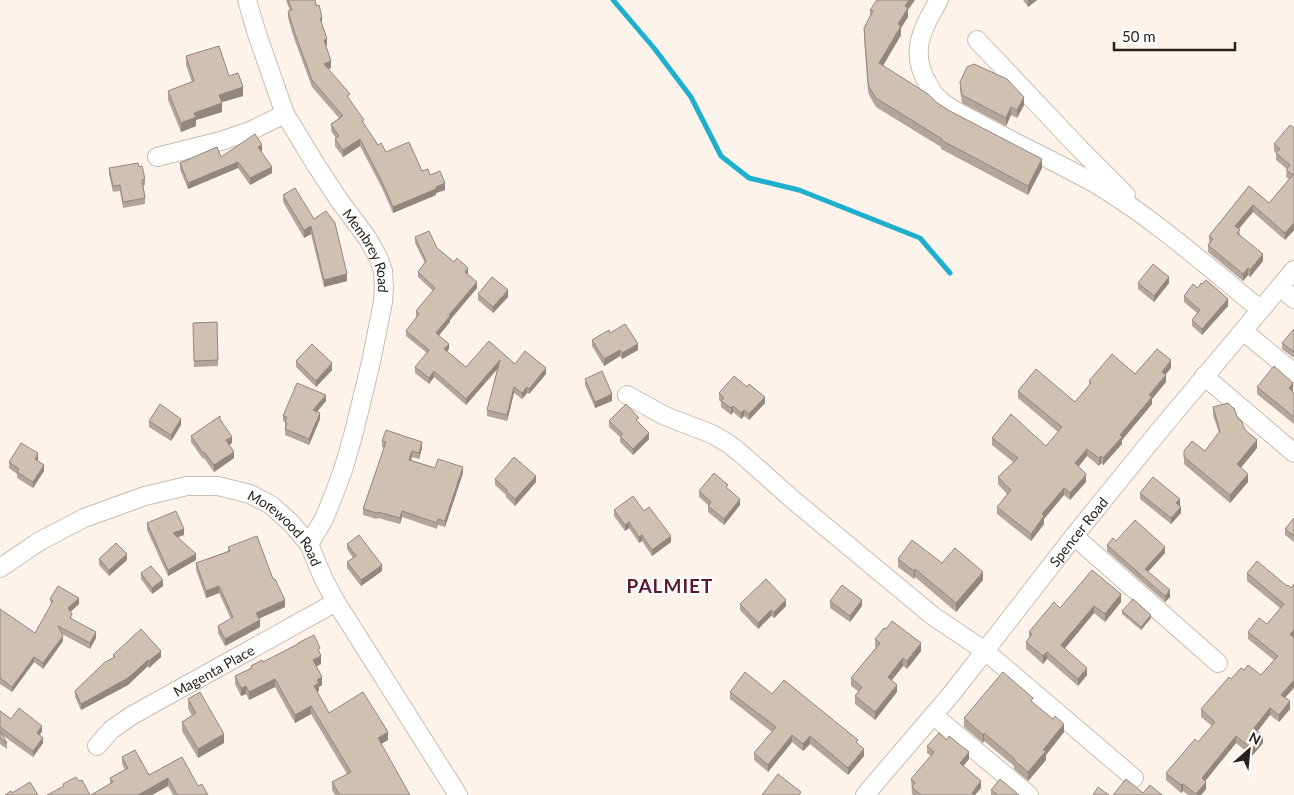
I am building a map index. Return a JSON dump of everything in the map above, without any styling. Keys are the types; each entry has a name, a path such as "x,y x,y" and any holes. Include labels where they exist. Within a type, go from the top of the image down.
{"street":[{"name":"Membrey Road","path":"247,0 285,114 339,200 368,239 378,256 383,272 383,302 372,362 343,470 324,519 309,544"},
{"path":"939,0 928,20 920,41 918,58 923,75 934,94 950,108 999,135 1066,167 1133,208 1260,310"},
{"path":"977,40 1079,148 1158,227"},
{"path":"157,157 189,150 228,138 285,114"},
{"name":"Spencer Road","path":"865,795 953,692 1074,536 1204,376 1294,270"},
{"path":"1280,287 1294,299"},
{"path":"1243,331 1294,373"},
{"path":"1204,376 1294,453"},
{"path":"627,395 665,416 712,434 729,444 933,616 985,651 1134,778"},
{"name":"Morewood Road","path":"0,568 40,540 84,518 145,496 187,486 218,486 250,494 271,505 309,544 336,602 458,795"},
{"path":"1074,536 1218,663"},
{"name":"Magenta Place","path":"97,746 110,730 131,716 336,602"},
{"path":"933,715 1029,795"}],"building":[{"path":"288,0 315,0 316,6 319,5 322,18 320,18 327,39 324,40 331,61 324,64 350,94 347,96 364,120 362,121 378,145 381,143 386,152 409,142 422,171 428,169 430,175 440,171 445,183 436,187 436,189 393,207 360,139 343,150 335,139 339,136 331,124 343,116 312,80 288,11 292,10"},
{"path":"877,0 909,0 905,6 908,8 898,24 901,26 879,63 928,94 948,110 1042,159 1028,186 941,140 876,98 868,82 864,28 873,11 870,10"},
{"path":"219,46 229,76 238,73 243,87 219,95 222,103 194,113 196,117 181,123 168,91 194,81 186,56"},
{"path":"974,64 1007,79 1024,97 1017,110 1011,107 1006,118 962,95 960,82 967,67"},
{"path":"1290,125 1294,128 1294,223 1285,233 1253,205 1235,226 1240,230 1237,233 1263,254 1250,270 1248,268 1243,274 1208,245 1213,239 1209,236 1249,186 1269,203 1293,175 1286,170 1290,165 1276,153 1280,149 1274,144"},
{"path":"255,134 262,145 258,147 272,167 250,178 238,162 188,183 180,163 217,147 221,157"},
{"path":"138,163 139,167 142,166 145,179 142,180 145,198 123,202 120,185 113,186 109,168"},
{"path":"295,188 314,219 326,211 335,223 347,274 324,280 311,226 304,230 283,195"},
{"path":"429,231 437,248 454,262 457,258 468,268 465,272 477,282 436,333 449,344 444,349 466,367 489,341 515,364 525,351 546,368 529,389 527,387 522,393 514,387 507,415 487,410 500,360 466,399 434,371 429,378 415,367 429,350 406,331 419,314 416,311 435,288 418,272 426,261 415,237"},
{"path":"1153,264 1169,277 1154,296 1138,283"},
{"path":"492,277 508,290 493,307 478,294"},
{"path":"1206,280 1228,299 1202,329 1192,320 1200,310 1184,296 1193,284 1198,288"},
{"path":"217,322 218,360 194,361 193,323"},
{"path":"625,324 638,344 622,353 620,350 604,359 592,340 609,330 610,333"},
{"path":"1294,329 1294,352 1282,343"},
{"path":"312,344 332,363 316,381 296,361"},
{"path":"1157,349 1171,360 1162,372 1166,375 1149,395 1152,397 1120,435 1122,437 1103,458 1101,456 1099,458 1087,449 1075,463 1086,475 1070,493 1064,488 1042,514 1044,516 1031,534 997,507 1011,490 998,477 1018,458 992,438 1011,414 1046,446 1062,427 1018,391 1036,369 1075,402 1091,383 1089,381 1112,354 1135,374"},
{"path":"1274,366 1293,383 1289,388 1294,393 1294,417 1257,387"},
{"path":"602,371 612,394 595,402 585,379"},
{"path":"734,376 747,387 749,384 765,397 749,414 744,410 741,413 733,406 731,408 721,401 724,398 719,393"},
{"path":"297,383 326,395 313,410 320,413 309,439 285,429 287,417 283,416"},
{"path":"1228,403 1234,408 1245,430 1257,440 1237,464 1248,474 1230,495 1184,457 1184,451 1192,441 1205,451 1220,431 1213,407"},
{"path":"160,404 181,419 171,435 149,421"},
{"path":"626,404 639,418 636,420 649,433 633,449 620,436 623,434 609,421"},
{"path":"220,416 232,437 226,440 234,452 214,465 191,436"},
{"path":"386,430 422,442 419,453 412,451 409,460 435,468 438,459 463,467 445,521 438,519 437,523 402,511 400,518 363,509 386,442 382,441"},
{"path":"21,443 38,453 35,459 44,465 33,482 17,472 19,469 9,462"},
{"path":"514,457 536,476 515,499 495,479"},
{"path":"714,473 740,499 724,519 708,506 711,502 699,491"},
{"path":"1153,477 1180,499 1176,503 1181,507 1171,518 1140,493"},
{"path":"633,496 644,511 649,507 671,536 652,550 642,535 639,537 629,522 625,525 614,510"},
{"path":"176,511 184,529 173,533 196,554 168,570 147,523"},
{"path":"1294,518 1294,536 1285,529"},
{"path":"1135,520 1165,547 1145,569 1170,590 1165,596 1107,545 1113,538 1116,541"},
{"path":"359,535 382,565 361,580 347,562 356,556 347,544"},
{"path":"257,536 273,579 275,579 285,600 256,613 260,620 225,639 218,626 233,617 219,586 206,591 196,563 230,551 228,547"},
{"path":"912,540 942,563 955,548 983,572 956,603 915,569 914,571 898,559"},
{"path":"116,543 127,554 109,570 99,559"},
{"path":"1257,561 1287,586 1291,588 1294,584 1294,630 1290,634 1294,638 1294,680 1281,695 1290,701 1279,715 1270,708 1254,728 1263,736 1252,749 1236,736 1202,778 1206,782 1196,794 1166,773 1195,739 1198,742 1215,722 1201,709 1229,677 1231,679 1241,668 1244,670 1248,665 1261,675 1278,656 1248,632 1259,618 1267,624 1284,604 1247,573"},
{"path":"151,566 163,580 152,588 141,573"},
{"path":"1092,570 1121,594 1105,614 1094,606 1061,645 1087,668 1078,679 1047,652 1043,656 1026,642 1032,634 1029,632 1054,602 1060,608"},
{"path":"766,579 786,600 774,612 771,610 758,623 740,604"},
{"path":"842,585 862,600 850,616 830,601"},
{"path":"58,586 79,598 68,608 72,614 70,618 96,632 90,643 58,626 63,636 43,663 34,657 12,687 0,678 0,609 35,633 53,601 50,599"},
{"path":"1133,599 1151,615 1141,627 1122,611"},
{"path":"892,621 921,643 907,661 903,658 888,677 897,685 875,712 855,696 862,687 851,678 880,643 875,639"},
{"path":"141,629 161,651 128,678 81,704 75,691 105,662 115,657 113,655"},
{"path":"314,635 320,648 318,649 321,656 313,660 322,677 317,680 319,683 314,686 329,713 363,692 388,732 378,738 410,795 340,795 332,782 351,772 311,706 295,715 275,679 249,692 246,686 241,688 235,676 252,668 251,666 262,660 263,662"},
{"path":"745,672 772,694 784,680 858,740 856,742 864,749 848,768 810,736 803,744 792,735 768,765 754,753 776,727 730,692"},
{"path":"1003,672 1033,698 1031,701 1053,719 1055,716 1064,724 1043,750 1046,751 1028,772 1015,759 964,718"},
{"path":"200,692 224,734 198,749 182,722 196,713 188,699"},
{"path":"19,708 42,726 37,733 43,738 33,751 0,727 0,711 11,719"},
{"path":"0,731 7,743 0,738"},
{"path":"939,733 946,740 949,736 969,752 960,763 981,781 972,793 974,795 921,795 912,787 915,783 911,779 934,752 927,746"},
{"path":"135,750 149,775 182,757 198,786 202,784 208,795 177,795 168,778 138,795 91,795 113,782 110,778 128,768 122,757"},
{"path":"778,774 801,792 799,795 762,795"},
{"path":"76,777 79,781 82,780 90,795 47,795 64,786 63,784"},
{"path":"1000,779 1019,795 998,795 991,790"},
{"path":"1126,779 1143,793 1150,785 1162,795 1113,795"},
{"path":"30,782 38,795 5,795 11,791 12,793"},
{"path":"1098,787 1109,795 1093,795"}],"waterway":[{"path":"613,0 654,48 691,97 721,156 749,178 799,190 920,238 950,273"}],"district":[{"name":"PALMIET","path":"670,585"}]}
